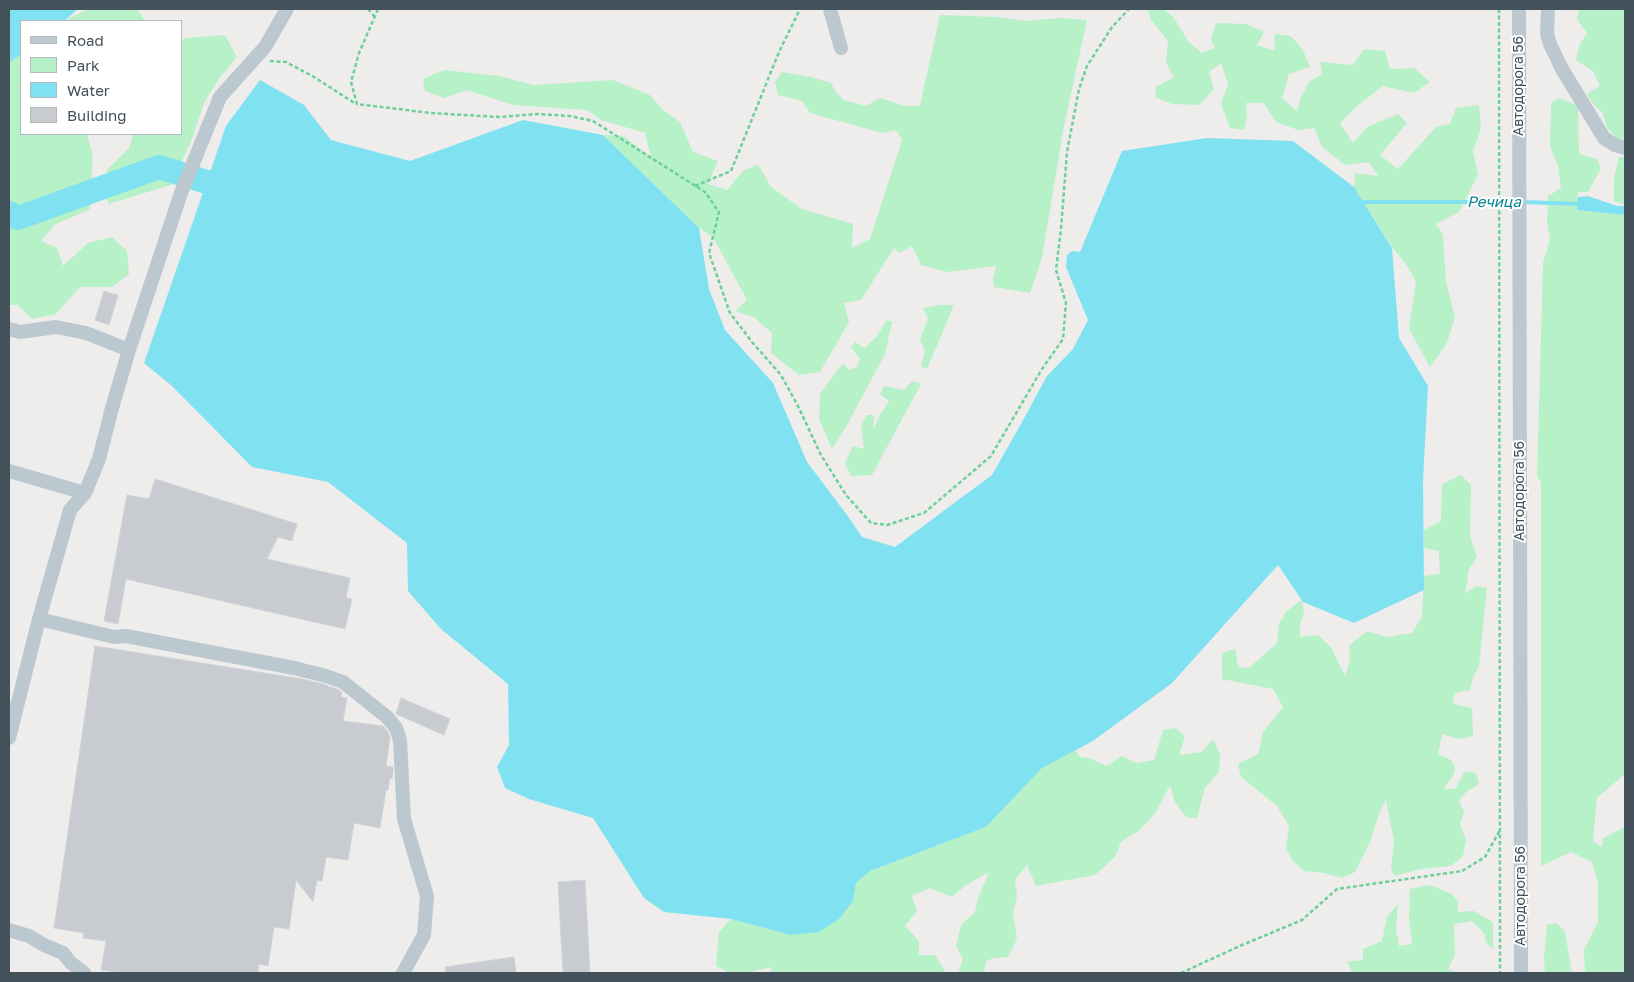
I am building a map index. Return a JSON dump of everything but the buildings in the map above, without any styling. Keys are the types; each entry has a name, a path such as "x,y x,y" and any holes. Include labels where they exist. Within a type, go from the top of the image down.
{"street":[{"path":"9,738 39,619 70,510 85,493 99,459 129,350 181,193 220,97 265,47 287,9"},
{"path":"830,9 841,48"},
{"name":"Автодорога 56","path":"1518,9 1521,973"},
{"path":"1548,9 1550,44 1562,69 1604,138 1615,145 1625,148"},
{"path":"9,329 20,332 56,327 86,333 129,350"},
{"path":"9,471 85,493"},
{"path":"39,619 114,637 126,636 294,668 326,676 343,682 387,717 396,728 400,740 404,819 427,896 424,935 403,973"},
{"path":"9,930 29,936 63,954 84,973"}],"path":[{"path":"368,9 374,16"},
{"path":"357,104 350,82 359,53 378,9"},
{"path":"695,186 731,171 779,52 800,9"},
{"path":"254,60 286,62 357,104 431,113 499,116 537,114 570,116 592,121 705,192 719,212 709,253 730,312 752,342 781,374 821,455 846,495 871,523 887,525 924,513 991,456 1037,377 1063,339 1066,304 1056,270 1067,152 1079,89 1087,66 1112,27 1129,9"},
{"path":"1499,9 1500,973"},
{"path":"1181,973 1302,920 1337,889 1462,871 1485,857 1500,830"}],"green space":[{"path":"88,9 137,9 144,20 66,20"},
{"path":"1148,9 1164,9 1174,18 1188,41 1202,53 1215,48 1211,40 1216,23 1246,24 1264,32 1257,45 1275,51 1274,34 1291,36 1303,50 1310,67 1289,74 1282,98 1297,111 1301,97 1309,82 1322,74 1320,62 1353,65 1364,49 1385,51 1390,69 1414,68 1430,82 1414,93 1383,86 1357,106 1340,123 1353,143 1367,127 1398,114 1407,123 1380,155 1398,169 1436,127 1450,124 1456,108 1479,105 1481,128 1473,151 1478,175 1459,212 1436,224 1443,235 1446,281 1455,317 1447,343 1430,367 1409,329 1416,282 1354,187 1355,173 1378,176 1369,162 1345,165 1322,147 1314,128 1298,130 1276,122 1264,103 1246,103 1247,116 1244,130 1230,128 1221,104 1228,84 1221,63 1209,72 1214,89 1199,105 1172,104 1155,97 1156,87 1174,77 1166,63 1168,41 1151,20"},
{"path":"1579,9 1625,9 1625,140 1617,138 1608,129 1602,112 1594,105 1587,94 1600,86 1593,71 1576,60 1580,44 1587,33 1577,19"},
{"path":"940,15 998,17 1025,21 1060,18 1087,20 1064,126 1042,258 1030,293 994,287 993,280 996,266 947,272 921,265 912,246 900,253 894,248 861,300 844,303 849,322 820,372 799,375 771,353 772,333 755,318 735,311 747,300 713,237 699,228 603,135 623,136 651,157 645,133 601,120 587,110 513,105 467,90 444,98 425,91 423,79 444,70 499,76 534,85 613,80 650,95 664,111 680,122 693,152 718,161 708,184 727,190 743,171 758,164 771,187 802,209 853,224 852,248 870,239 902,140 896,130 882,133 810,113 802,101 778,95 775,82 782,72 831,83 843,100 866,106 880,98 905,106 920,106"},
{"path":"225,35 237,57 220,77 205,101 191,141 171,185 108,204 107,170 129,148 133,135 182,135 182,40"},
{"path":"20,56 20,135 87,135 93,156 90,209 54,225 41,241 57,248 63,266 88,243 112,237 127,251 129,274 112,287 80,287 56,314 32,319 18,305 9,305 9,62"},
{"path":"1560,98 1578,106 1579,154 1597,159 1601,168 1588,192 1578,192 1577,210 1625,215 1625,774 1597,798 1593,841 1602,847 1603,838 1625,827 1625,973 1585,973 1584,950 1598,922 1598,882 1592,862 1571,852 1541,866 1541,482 1537,477 1543,263 1550,240 1547,220 1548,196 1561,188 1558,166 1550,146 1551,103"},
{"path":"1619,157 1625,157 1625,205 1614,201 1614,178"},
{"path":"954,305 927,369 921,366 925,351 920,340 928,319 923,308"},
{"path":"887,320 892,322 885,354 846,427 832,449 819,419 820,394 843,363 849,370 857,367 860,359 851,347 855,342 865,348 877,336"},
{"path":"912,381 921,384 872,475 851,476 845,463 853,446 864,449 861,425 867,415 874,415 873,431 889,401 880,394 884,386 904,390"},
{"path":"1461,475 1471,485 1470,536 1477,557 1469,569 1465,594 1476,586 1487,588 1479,666 1473,677 1470,690 1455,693 1453,704 1472,708 1473,736 1459,739 1442,734 1438,754 1451,760 1455,767 1453,776 1443,789 1455,789 1465,771 1476,773 1479,784 1466,792 1459,801 1464,812 1460,824 1466,840 1463,856 1451,866 1421,869 1394,876 1391,867 1394,842 1386,800 1379,813 1371,840 1355,872 1342,878 1324,873 1304,871 1293,861 1286,849 1289,826 1277,806 1241,777 1238,764 1258,754 1263,732 1283,707 1273,689 1222,679 1222,653 1235,649 1238,667 1249,668 1277,643 1279,624 1287,611 1302,600 1304,615 1300,623 1300,637 1318,635 1331,647 1345,676 1350,659 1349,645 1368,631 1387,637 1412,633 1422,616 1424,576 1440,574 1439,551 1424,548 1424,530 1441,521 1442,484"},
{"path":"1176,728 1185,737 1179,755 1202,752 1213,739 1220,754 1219,772 1205,788 1197,818 1186,817 1174,800 1170,785 1156,812 1140,830 1121,842 1115,857 1095,875 1036,886 1027,865 1015,880 1017,896 1013,912 1017,939 1008,957 994,958 986,961 984,973 958,973 963,959 956,946 961,925 975,912 979,896 989,872 966,885 952,897 930,888 912,896 917,911 905,926 919,941 919,955 935,955 945,971 943,973 772,973 771,967 745,973 730,973 716,966 719,932 731,919 790,935 853,901 856,883 870,871 986,827 1042,768 1075,750 1080,757 1089,758 1106,766 1122,756 1136,763 1154,760 1163,730"},
{"path":"1430,885 1452,894 1458,902 1458,912 1474,911 1493,922 1493,949 1487,945 1484,933 1472,921 1454,924 1455,955 1448,969 1458,973 1352,972 1347,962 1363,960 1363,949 1382,941 1387,917 1398,904 1396,928 1399,946 1412,944 1409,919 1410,889"},
{"path":"1557,923 1565,932 1572,973 1545,973 1544,957 1547,925"}],"water":[{"path":"9,9 78,9 65,20 20,20 20,56 9,62"},
{"path":"260,80 304,105 331,140 410,161 523,120 603,135 699,228 709,289 725,330 773,383 807,462 862,537 895,547 992,475 1047,376 1073,349 1088,320 1066,267 1067,255 1072,251 1080,252 1122,151 1207,138 1293,141 1354,187 1392,248 1399,338 1428,386 1423,480 1424,590 1354,623 1303,602 1278,565 1172,683 1093,741 1042,768 986,827 870,871 856,883 853,901 839,919 819,932 790,935 731,919 664,912 644,898 593,818 529,799 505,788 497,767 509,745 508,684 441,629 408,591 407,543 328,482 252,467 172,386 144,363 226,126"},
{"path":"1588,196 1617,206 1625,206 1625,215 1577,210 1578,197"}],"waterway":[{"path":"9,213 18,218 159,167 207,182"},
{"name":"Речица","path":"1363,202 1516,202"},
{"name":"Речица","path":"1523,202 1581,204"}]}
